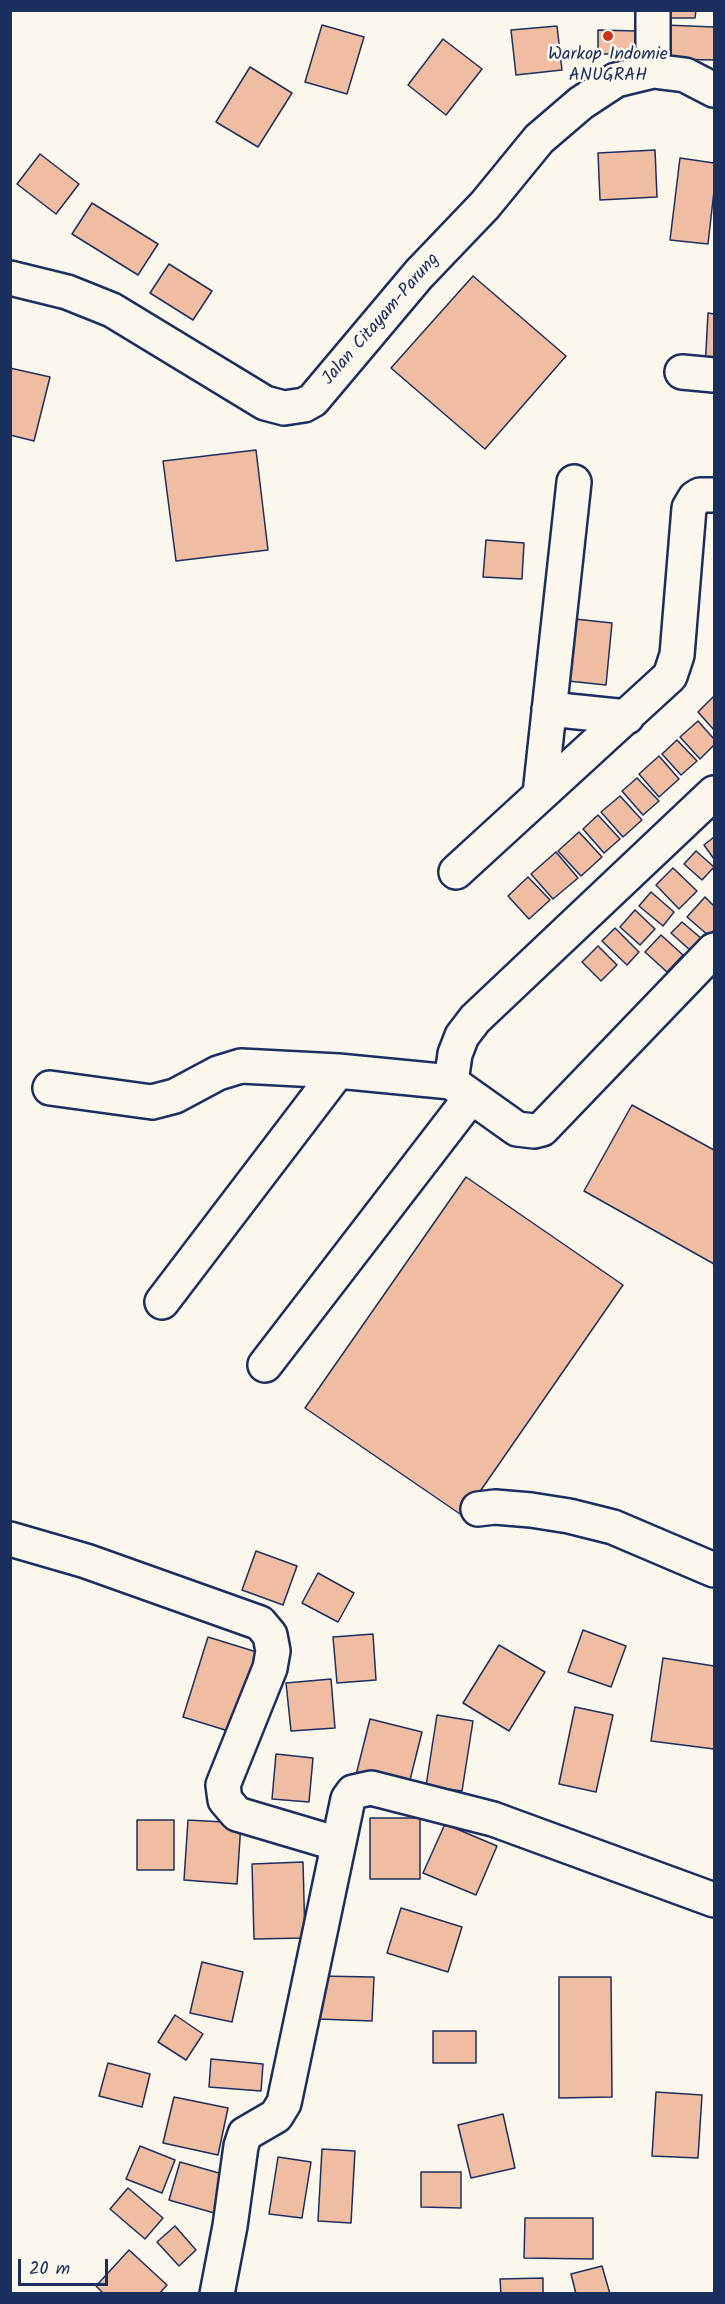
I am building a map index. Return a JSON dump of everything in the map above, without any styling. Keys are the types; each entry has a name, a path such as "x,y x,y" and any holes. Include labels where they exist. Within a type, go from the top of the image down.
{"street":[{"path":"653,10 653,71"},
{"name":"Jalan Citayam-Parung","path":"10,278 67,292 112,310 265,403 284,408 304,405 313,400 419,274 485,206 539,139 581,103 616,80 653,71 685,75 714,90"},
{"path":"682,372 714,375"},
{"path":"540,794 574,482"},
{"path":"456,872 670,676 674,667 689,508 695,498 700,495 714,495"},
{"path":"549,709 627,717"},
{"path":"265,1365 461,1089 455,1054 462,1036 475,1019 714,794"},
{"path":"50,1088 152,1102 175,1096 218,1073 240,1066 338,1071 461,1089 517,1130 542,1129 714,950"},
{"path":"162,1302 338,1071"},
{"path":"478,1509 495,1507 531,1510 602,1524 714,1570"},
{"path":"10,1539 86,1560 260,1623 270,1635 273,1652 223,1785 225,1800 237,1814 338,1844"},
{"path":"217,2294 230,2226 240,2146 245,2134 276,2116 284,2103 338,1844 348,1799 353,1792 371,1788 493,1819 714,1900"}],"building":[{"path":"670,10 696,10 695,18 670,18"},
{"path":"322,25 364,37 347,94 305,82"},
{"path":"665,25 714,27 714,60 664,59"},
{"path":"557,26 562,70 516,75 511,30"},
{"path":"598,30 637,31 636,54 598,54"},
{"path":"443,39 482,69 446,115 408,85"},
{"path":"250,67 292,93 258,147 216,122"},
{"path":"655,150 657,197 600,200 598,153"},
{"path":"40,154 79,184 56,214 17,184"},
{"path":"680,158 714,163 714,191 708,244 670,240"},
{"path":"92,203 158,244 138,275 72,234"},
{"path":"169,264 212,291 193,320 150,293"},
{"path":"473,276 566,356 485,449 391,368"},
{"path":"708,313 714,314 714,369 705,369"},
{"path":"10,368 50,377 34,441 10,435"},
{"path":"256,450 268,550 176,561 163,461"},
{"path":"486,540 524,543 522,579 483,577"},
{"path":"575,619 612,623 606,685 568,681"},
{"path":"714,696 714,730 698,712"},
{"path":"698,721 714,739 714,745 700,759 680,737"},
{"path":"677,740 697,761 681,775 662,754"},
{"path":"659,756 679,779 659,797 639,774"},
{"path":"637,778 659,801 643,815 622,791"},
{"path":"620,796 642,820 623,837 601,812"},
{"path":"598,815 620,839 604,853 583,829"},
{"path":"579,832 602,857 581,876 558,851"},
{"path":"714,837 714,859 704,845"},
{"path":"696,851 714,867 702,880 684,864"},
{"path":"556,852 578,878 553,899 531,874"},
{"path":"673,868 697,891 679,909 656,885"},
{"path":"528,877 550,900 529,919 508,896"},
{"path":"651,892 674,912 663,926 639,906"},
{"path":"705,897 714,906 714,930 709,936 687,917"},
{"path":"635,910 655,929 640,945 620,927"},
{"path":"682,922 702,939 691,951 671,933"},
{"path":"615,928 639,952 627,965 602,941"},
{"path":"661,935 683,955 667,972 645,952"},
{"path":"598,946 617,965 601,981 582,962"},
{"path":"632,1105 714,1150 714,1264 584,1191"},
{"path":"466,1177 623,1285 463,1516 305,1408"},
{"path":"256,1551 297,1566 283,1605 242,1590"},
{"path":"318,1573 354,1593 338,1622 302,1603"},
{"path":"583,1630 626,1646 611,1687 568,1672"},
{"path":"373,1634 376,1680 337,1683 333,1637"},
{"path":"208,1637 263,1654 238,1734 183,1717"},
{"path":"499,1645 545,1672 509,1731 463,1703"},
{"path":"663,1658 714,1666 714,1749 651,1741"},
{"path":"331,1679 335,1728 291,1731 286,1683"},
{"path":"575,1707 613,1715 596,1792 559,1784"},
{"path":"437,1715 473,1721 462,1791 426,1786"},
{"path":"370,1719 422,1732 408,1788 356,1775"},
{"path":"276,1754 313,1758 309,1802 272,1799"},
{"path":"370,1818 420,1818 420,1879 370,1879"},
{"path":"137,1820 174,1820 174,1870 137,1870"},
{"path":"188,1820 241,1823 237,1884 184,1880"},
{"path":"445,1824 497,1846 476,1895 423,1873"},
{"path":"303,1862 305,1938 254,1939 252,1864"},
{"path":"401,1908 462,1927 448,1972 387,1953"},
{"path":"202,1962 243,1972 232,2022 190,2013"},
{"path":"318,1976 374,1977 372,2021 317,2019"},
{"path":"559,1977 611,1977 612,2097 559,2098"},
{"path":"175,2015 203,2034 186,2060 158,2042"},
{"path":"433,2031 476,2031 476,2063 433,2063"},
{"path":"211,2059 263,2064 261,2091 209,2087"},
{"path":"108,2063 150,2074 142,2107 99,2096"},
{"path":"656,2092 702,2095 698,2158 652,2156"},
{"path":"174,2097 228,2108 218,2155 163,2143"},
{"path":"503,2114 515,2168 471,2178 458,2125"},
{"path":"140,2146 175,2160 162,2193 126,2179"},
{"path":"322,2149 355,2151 351,2223 318,2221"},
{"path":"278,2157 311,2162 302,2218 269,2214"},
{"path":"180,2162 233,2177 221,2215 169,2200"},
{"path":"421,2172 461,2172 461,2208 421,2207"},
{"path":"128,2188 163,2218 145,2239 110,2209"},
{"path":"525,2218 593,2218 593,2259 524,2258"},
{"path":"175,2226 196,2250 179,2266 157,2242"},
{"path":"129,2250 167,2285 159,2294 104,2294 96,2286"},
{"path":"602,2266 610,2294 576,2294 571,2274"},
{"path":"543,2278 543,2294 501,2294 500,2279"}],"place":[{"name":"Warkop Indomie ANUGRAH","path":"608,36"}]}
